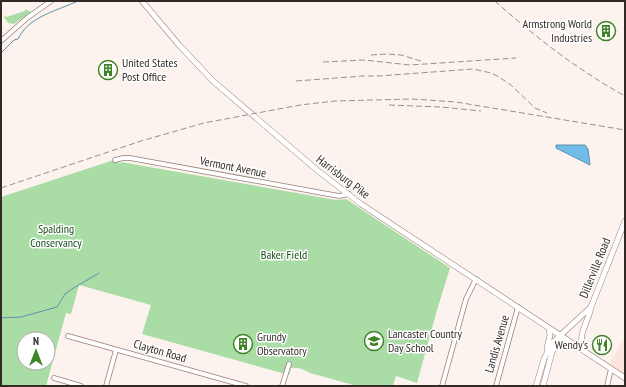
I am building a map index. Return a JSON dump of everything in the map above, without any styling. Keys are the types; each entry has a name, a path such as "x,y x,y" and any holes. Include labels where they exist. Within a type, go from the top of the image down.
{"main road":[{"name":"Harrisburg Pike","path":"142,1 182,49 213,81 299,156 349,194 625,378"},
{"name":"Dillerville Road","path":"561,336 590,307 625,221"},
{"path":"585,352 581,339 590,307"},
{"path":"536,386 550,337 549,328"},
{"path":"544,359 552,343 556,338 561,336"},
{"path":"542,386 552,352 561,336"}],"street":[{"path":"1,41 27,18 51,1"},
{"name":"Vermont Avenue","path":"115,160 130,158 339,196 349,194"},
{"path":"442,386 466,299 476,279"},
{"name":"Landis Avenue","path":"496,386 518,307"},
{"name":"Clayton Road","path":"68,336 246,386"},
{"path":"106,386 116,350"},
{"path":"282,386 288,364"},
{"path":"607,386 611,369"},
{"path":"54,378 81,386"}],"shaded area":[{"path":"625,338 625,378 611,369 610,362"}],"green space":[{"path":"25,9 31,12 14,24 8,23 4,17 5,15 6,17 25,11"},
{"path":"117,159 120,164 121,162 336,200 346,199 450,268 417,383 396,376 393,386 357,386 296,368 291,368 289,375 142,334 151,305 79,285 71,314 66,313 56,350 56,331 16,331 16,371 50,371 46,386 1,386 1,197"}],"water":[{"path":"556,145 585,145 588,149 590,165 556,148"}],"waterway":[{"path":"1,53 14,40 18,39 23,31 36,20 44,15 78,1"},
{"path":"1,318 21,317 57,307 65,294 99,273"}],"railway":[{"path":"495,1 557,52 590,75 625,96"},
{"path":"371,55 401,55 424,62"},
{"path":"323,62 364,60 410,65 516,58"},
{"path":"296,81 473,69 491,73 499,77 511,85 535,108 547,113"},
{"path":"1,188 141,141 204,123 300,105 335,101 412,99 456,102 625,130"},
{"path":"389,105 441,107 481,111"}],"place":[{"name":"Armstrong World Industries","path":"606,31"},
{"name":"United States Post Office","path":"108,70"},
{"name":"Lancaster Country Day School","path":"374,341"},
{"name":"Grundy Observatory","path":"243,344"},
{"name":"Wendy's","path":"602,345"}],"park label":[{"name":"Spalding Conservancy","path":"56,236"},
{"name":"Baker Field","path":"284,255"}]}
